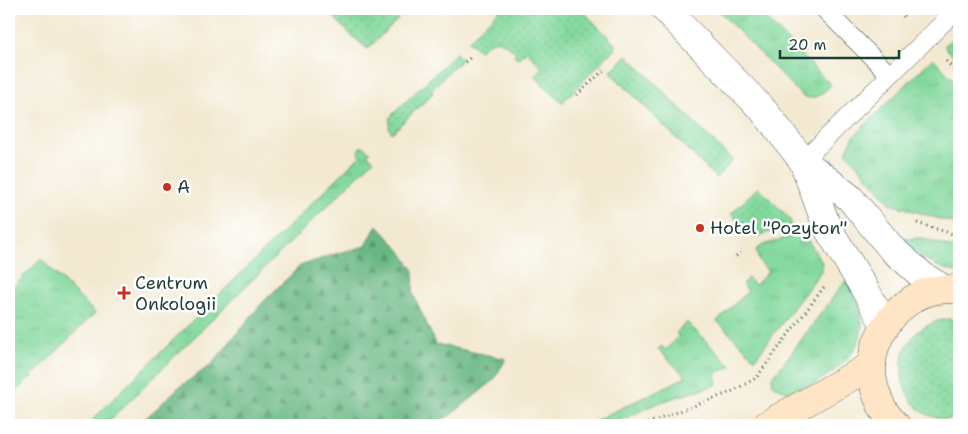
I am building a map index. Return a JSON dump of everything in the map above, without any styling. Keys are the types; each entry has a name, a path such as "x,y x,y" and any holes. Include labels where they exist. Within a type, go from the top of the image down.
{"street":[{"path":"665,9 763,110 803,161 850,198 892,249 924,277 952,289"},
{"path":"803,161 827,227 864,286 885,325"},
{"path":"896,425 883,409 875,392 872,365 876,341 885,325 906,303 932,291 952,289"},
{"path":"766,425 872,365"}],"lane":[{"path":"824,9 890,75"},
{"path":"803,161 956,9"}],"path":[{"path":"465,62 472,56"},
{"path":"577,95 605,69"},
{"path":"916,223 959,236"},
{"path":"736,256 743,250"},
{"path":"643,425 731,392 756,378 825,286"}],"green space":[{"path":"326,9 388,9 398,19 368,49 351,35"},
{"path":"500,9 581,9 617,46 562,103 534,76 542,68 527,51 517,59 514,55 516,53 502,42 493,41 479,51 468,41"},
{"path":"717,9 756,9 831,85 815,97 807,98 802,96"},
{"path":"959,31 959,62 944,46"},
{"path":"456,53 462,59 431,90 433,93 392,133 389,128 390,117"},
{"path":"627,55 733,161 716,178 610,72"},
{"path":"933,58 959,86 959,225 891,204 846,152 854,136"},
{"path":"360,147 364,147 370,152 368,155 374,160 105,425 87,425 360,156 358,151"},
{"path":"758,187 790,219 791,225 758,236 751,235 731,214"},
{"path":"377,225 400,250 414,271 413,294 436,344 506,359 493,381 451,415 430,425 141,425 178,388 211,365 262,303 300,266 366,246"},
{"path":"800,234 805,236 822,262 821,271 755,359 717,321 748,291 742,284 748,278 755,285 768,272 759,261 756,250 763,245"},
{"path":"921,238 959,250 959,273 928,261 915,252 904,239"},
{"path":"41,259 95,313 9,399 9,291"},
{"path":"846,280 857,300 862,317 861,333 858,343 852,352 829,375 808,386 788,392 773,385 772,377"},
{"path":"948,319 959,320 959,418 937,418 920,409 908,395 902,377 903,358 910,341 925,327"},
{"path":"687,322 732,367 717,372 716,385 658,403 610,425 586,425 686,377 658,349 661,346 666,350 679,336 676,333"}],"place":[{"name":"A","path":"167,187"},
{"name":"Hotel \"Pozyton\"","path":"700,228"},
{"name":"Centrum Onkologii","path":"124,293"}]}
